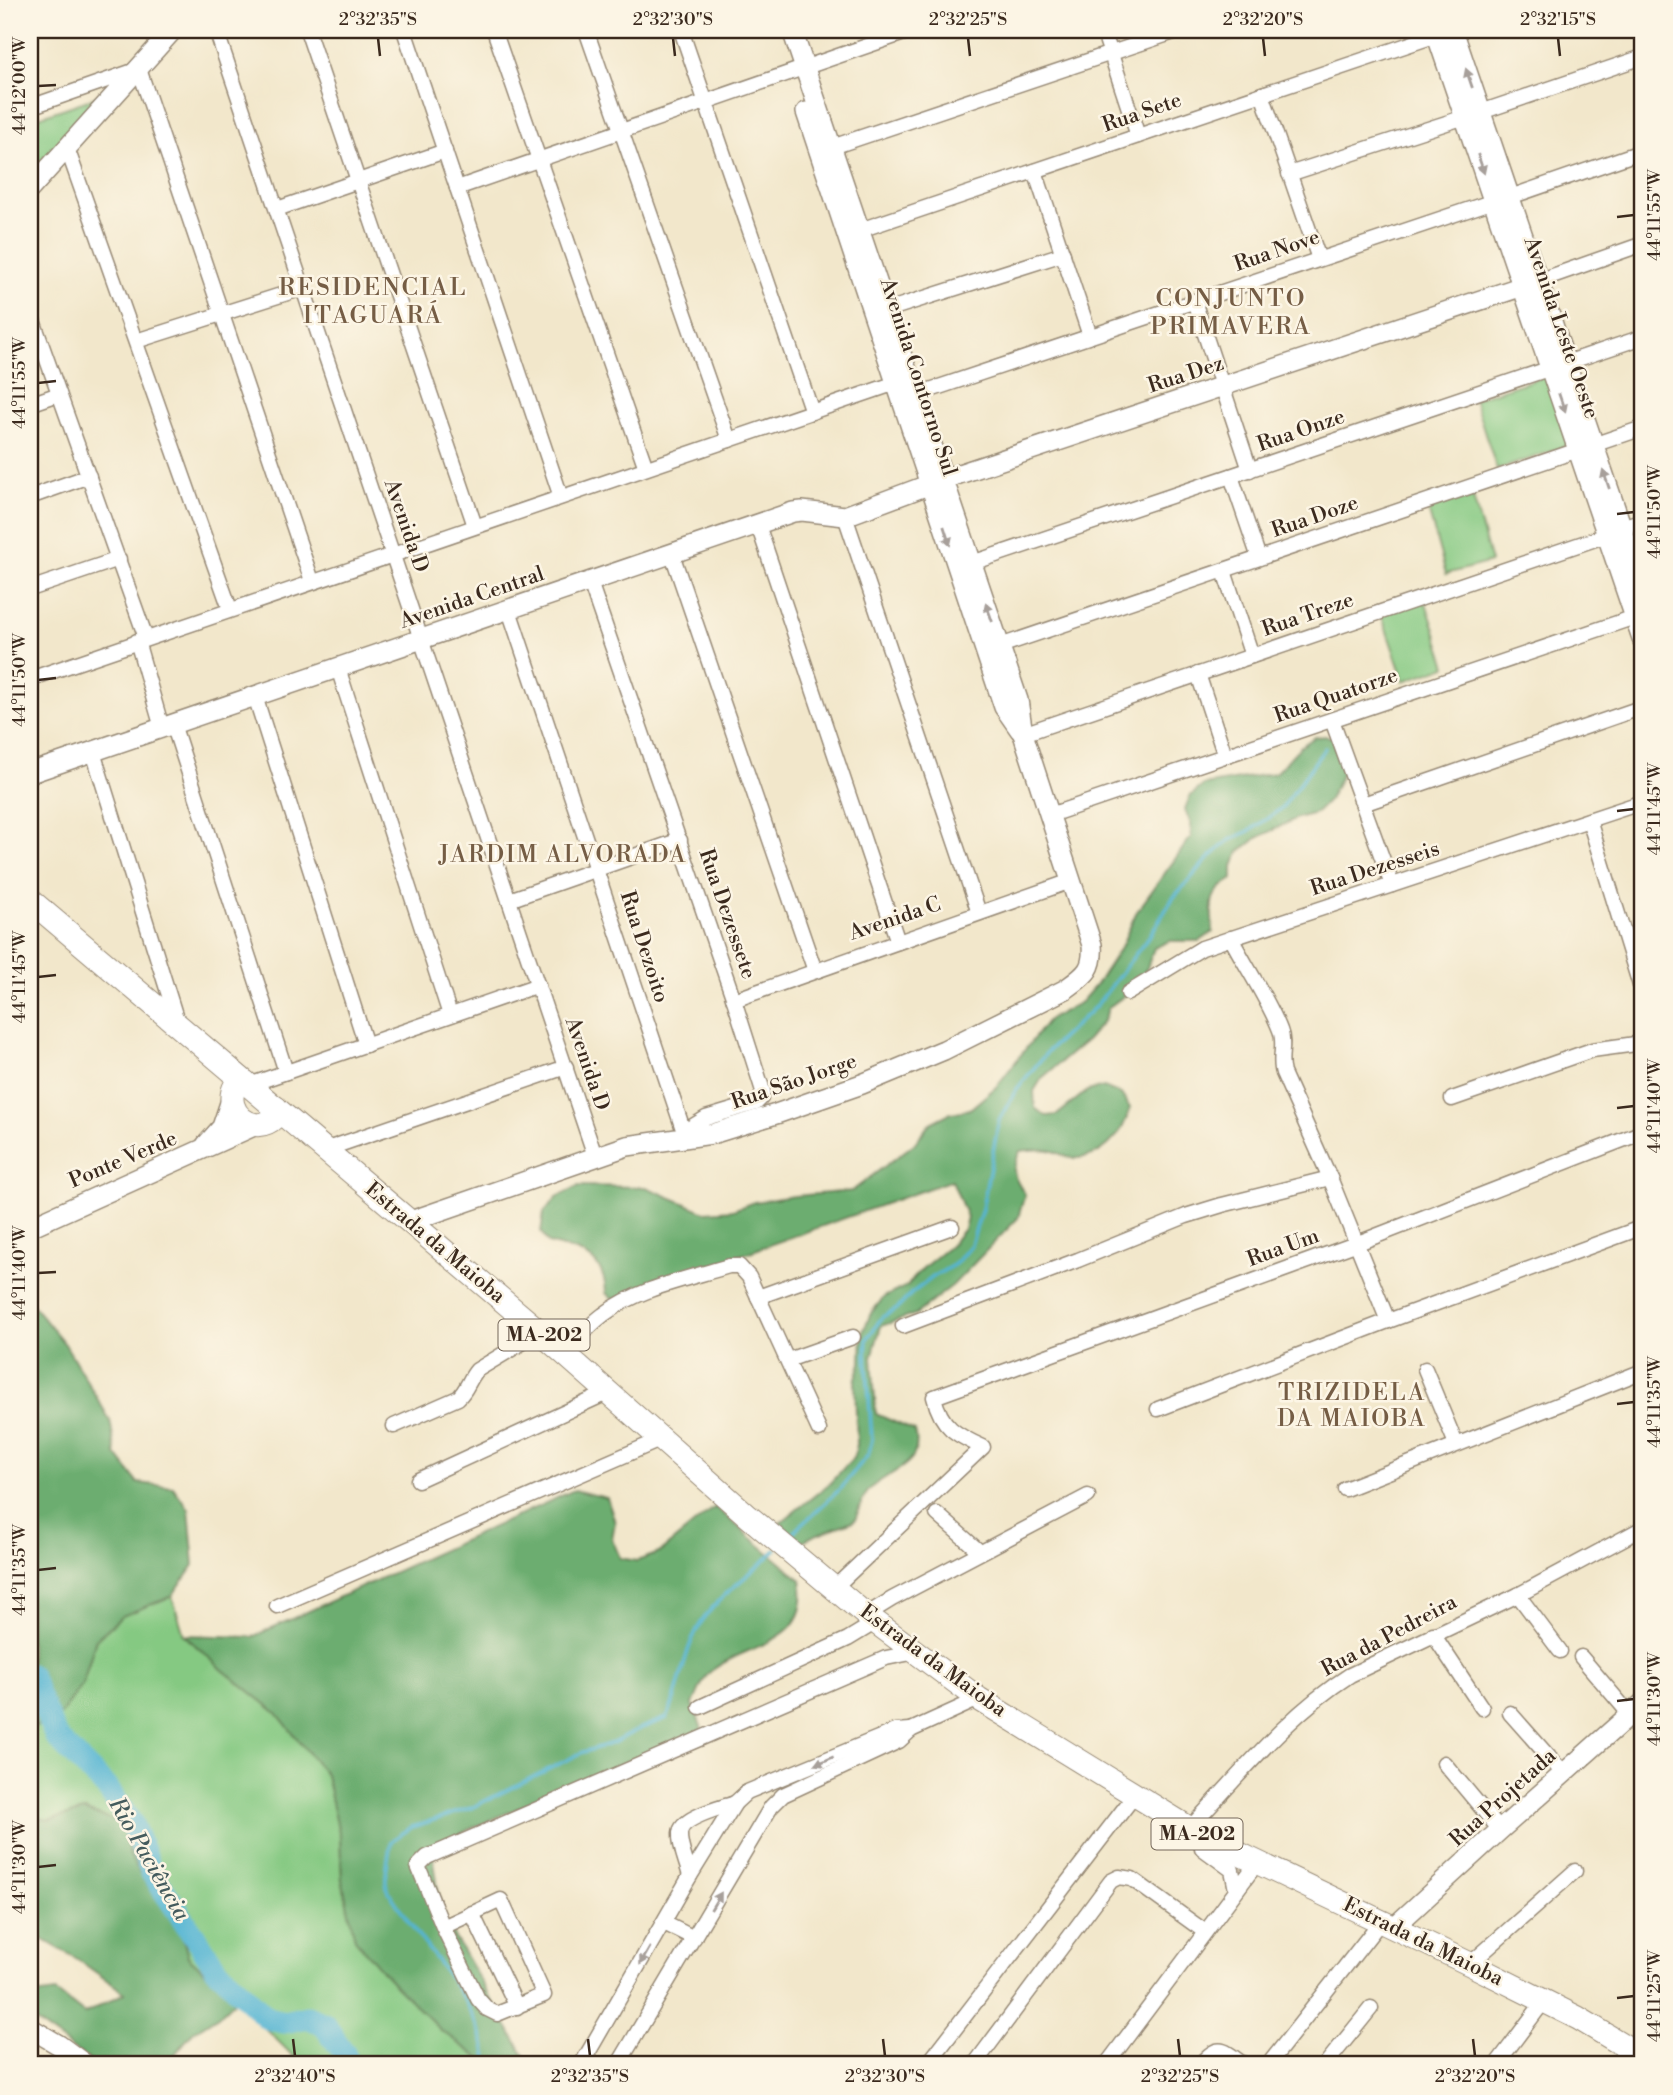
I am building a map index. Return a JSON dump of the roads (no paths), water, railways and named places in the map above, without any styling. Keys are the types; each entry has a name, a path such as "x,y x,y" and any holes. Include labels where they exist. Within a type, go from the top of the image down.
{"main road":[{"name":"MA-202","path":"30,900 209,1052 239,1091 266,1119"},
{"name":"Estrada da Maioba","path":"266,1119 317,1143 565,1353 834,1588 871,1619 979,1699 1196,1833 1578,2018 1643,2057"}],"street":[{"path":"30,189 164,38 185,30"},
{"name":"Avenida D","path":"216,30 596,1156"},
{"path":"307,30 475,526"},
{"path":"404,30 561,497"},
{"path":"494,30 646,468"},
{"path":"586,30 729,440"},
{"path":"681,30 812,412"},
{"name":"Avenida Contorno Sul","path":"778,30 799,70 832,147 915,395 937,482 1004,707 1023,734"},
{"name":"Avenida Contorno Sul","path":"792,30 799,70 896,383 972,563 1018,700 1023,734 1071,881"},
{"path":"457,188 913,30"},
{"path":"1103,30 1138,136"},
{"path":"832,147 1180,30"},
{"name":"Rua Sete","path":"860,230 1447,31"},
{"name":"Avenida Leste Oeste","path":"1447,31 1615,531 1643,641"},
{"path":"1289,174 1643,57"},
{"path":"30,107 139,69"},
{"path":"139,69 312,581"},
{"path":"1262,94 1319,259"},
{"path":"67,148 230,609"},
{"path":"277,209 445,150"},
{"name":"Rua Nove","path":"915,395 1643,152"},
{"path":"1035,171 1090,336"},
{"name":"Rua Dez","path":"937,482 1643,244"},
{"path":"887,310 1063,254"},
{"path":"136,341 303,288"},
{"path":"1194,301 1250,470"},
{"path":"30,313 119,559 168,726 286,1072"},
{"name":"Rua Onze","path":"972,563 1643,337"},
{"path":"30,679 896,383"},
{"path":"30,404 59,394"},
{"name":"Rua Doze","path":"1000,646 1643,428"},
{"path":"30,497 89,476"},
{"path":"1231,476 1259,558"},
{"name":"Avenida Central","path":"30,773 758,524 802,511 845,516 937,482"},
{"path":"845,516 979,913"},
{"name":"Rua Treze","path":"1023,734 1643,520"},
{"path":"758,524 898,942"},
{"name":"Avenida Leste Oeste","path":"1615,531 1643,590"},
{"path":"672,554 815,971"},
{"path":"30,589 119,559"},
{"path":"1224,571 1252,656"},
{"name":"Rua Dezessete","path":"590,582 680,840 763,1091 756,1103 706,1118 693,1126 686,1138"},
{"name":"Rua Dezoito","path":"509,610 686,1138"},
{"name":"Rua Quatorze","path":"1050,815 1635,617"},
{"path":"338,668 450,1015"},
{"path":"1198,674 1225,756"},
{"path":"255,696 366,1045"},
{"path":"1363,804 1643,706"},
{"path":"1332,720 1392,885"},
{"path":"93,752 179,1026"},
{"name":"Rua Dezesseis","path":"1128,993 1202,948 1643,802"},
{"path":"1589,820 1643,995"},
{"path":"509,900 680,840"},
{"name":"Avenida C","path":"734,1000 1071,881"},
{"name":"Rua São Jorge","path":"408,1222 596,1156 651,1141 712,1134 862,1084 944,1050 1066,989 1090,968 1092,955 1071,881"},
{"path":"1231,938 1280,1030 1283,1039 1280,1064 1283,1073 1330,1178 1388,1321"},
{"path":"239,1091 286,1072 538,985"},
{"path":"1452,1099 1592,1050 1643,1043"},
{"path":"317,1143 566,1067"},
{"name":"Ponte Verde","path":"197,1153 222,1127 239,1091"},
{"name":"Ponte Verde","path":"30,1227 197,1153 266,1119"},
{"name":"Rua Um","path":"834,1588 982,1447 962,1438 950,1428 937,1411 934,1397 1357,1243 1643,1132"},
{"path":"903,1326 1186,1216 1330,1178"},
{"path":"758,1297 952,1227"},
{"path":"1158,1409 1643,1227"},
{"path":"565,1353 583,1332 604,1314 635,1297 729,1266 738,1266 742,1268 758,1297 818,1430"},
{"path":"394,1426 458,1398 464,1393 477,1370 540,1332"},
{"path":"788,1360 853,1338"},
{"path":"1425,1369 1456,1444"},
{"path":"1345,1489 1643,1371"},
{"path":"418,1480 609,1392"},
{"path":"277,1606 662,1439"},
{"path":"700,1707 848,1639 892,1599 1088,1496"},
{"path":"937,1514 981,1552"},
{"name":"Rua da Pedreira","path":"1196,1833 1286,1725 1327,1690 1350,1675 1518,1595 1643,1528"},
{"path":"1518,1595 1560,1651"},
{"path":"1433,1634 1482,1708"},
{"path":"443,1927 501,1900 544,1995 497,2014 487,2009 478,1999 443,1927 418,1866 427,1857 886,1658 916,1652"},
{"path":"1581,1657 1637,1709 1643,1730"},
{"path":"618,2065 771,1807 783,1795 899,1741 911,1730 979,1699"},
{"name":"Rua Projetada","path":"1387,1924 1500,1830 1637,1709"},
{"path":"1510,1713 1563,1773"},
{"path":"581,2065 735,1803 747,1793 895,1731 911,1730"},
{"path":"1444,1763 1500,1830"},
{"path":"775,1781 783,1795"},
{"path":"927,2065 1133,1796"},
{"path":"690,1876 680,1839 682,1825 735,1803"},
{"path":"1196,1833 1202,1849 1232,1870 1236,1889"},
{"path":"1106,2065 1257,1863"},
{"path":"1470,1964 1575,1871"},
{"path":"974,2065 1111,1881 1119,1877 1132,1879 1204,1931"},
{"path":"472,1913 517,2007"},
{"path":"664,1923 694,1938"},
{"path":"1268,2065 1387,1924"},
{"path":"1496,2065 1544,2001"},
{"path":"1325,2065 1371,2008"},
{"path":"30,2028 86,2065"},
{"path":"1200,2065 1209,2053 1225,2050 1244,2065"}],"waterway":[{"path":"786,1539 838,1491 868,1455 872,1440 867,1339 882,1317 897,1309 933,1277 955,1264 971,1245 982,1209 999,1120 1016,1090 1048,1051 1096,1006 1150,935 1173,898 1207,860 1228,841 1251,830 1282,808 1325,748"},
{"path":"488,2065 484,2044 467,2005 387,1888 386,1874 391,1841 412,1827 471,1808 583,1752 613,1743 667,1718 687,1653 705,1617 721,1598 776,1550"},
{"name":"Rio Paciência","path":"30,1675 56,1737 107,1788 132,1824 152,1873 216,1968 267,2018 284,2022 307,2017 324,2024 349,2065"}],"district":[{"name":"RESIDENCIAL ITAGUARÁ","path":"373,302"},
{"name":"CONJUNTO PRIMAVERA","path":"1231,313"},
{"name":"JARDIM ALVORADA","path":"563,855"},
{"name":"TRIZIDELA DA MAIOBA","path":"1352,1406"}]}
